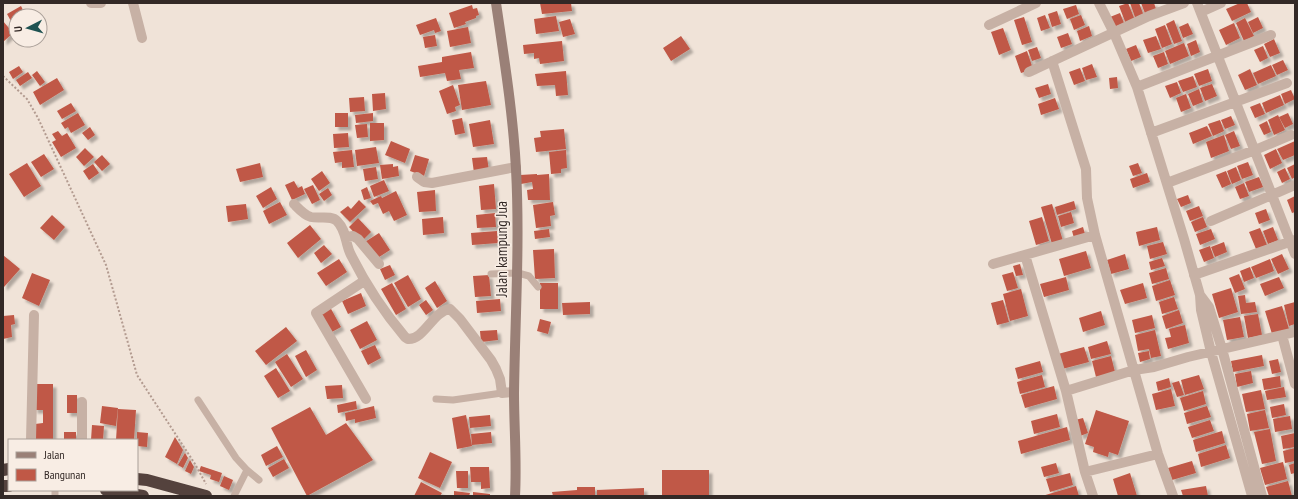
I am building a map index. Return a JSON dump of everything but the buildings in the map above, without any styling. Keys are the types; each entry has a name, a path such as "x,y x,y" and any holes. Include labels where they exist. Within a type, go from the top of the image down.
{"highway":[{"path":"138,479 203,494"},
{"path":"112,491 143,496"}],"street":[{"path":"91,3 101,3"},
{"path":"132,3 142,38"},
{"name":"Jalan kampung Jua","path":"496,3 507,74 516,167 518,273 514,392 515,496"},
{"path":"990,25 1036,3"},
{"path":"1099,3 1114,33 1137,87 1200,295 1201,310 1211,352 1252,496"},
{"path":"1029,72 1149,16 1184,3"},
{"path":"1221,3 1199,7 1272,194 1293,240 1295,254"},
{"path":"1137,87 1218,54 1271,35"},
{"path":"1052,61 1086,169 1087,198 1096,235 1158,454 1173,496"},
{"path":"1151,133 1287,83"},
{"path":"1166,183 1291,135"},
{"path":"417,177 424,182 432,183 516,167"},
{"path":"1211,221 1295,185"},
{"path":"294,204 305,215 310,217 335,219 342,228 349,252 364,281 388,317 408,339 414,338 441,312 450,309 454,311 473,335 496,369 502,393 514,392"},
{"path":"993,264 1096,235"},
{"path":"346,238 353,236 358,239 379,264"},
{"path":"1194,275 1293,240"},
{"path":"1025,255 1066,391 1085,472 1093,496"},
{"path":"364,281 316,313 366,399"},
{"path":"1200,295 1208,307 1222,349 1262,496"},
{"path":"31,439 34,315"},
{"path":"1066,391 1134,370 1154,367 1295,332"},
{"path":"1282,335 1295,384"},
{"path":"82,402 82,439"},
{"path":"1085,472 1158,454"}],"lane":[{"path":"491,274 518,273 530,276 538,287"},
{"path":"436,399 453,400 502,393"},
{"path":"198,400 236,458 259,480"},
{"path":"234,496 247,470"}],"path":[{"path":"3,76 28,99 38,118 106,265 137,375 206,482 203,494"}]}
